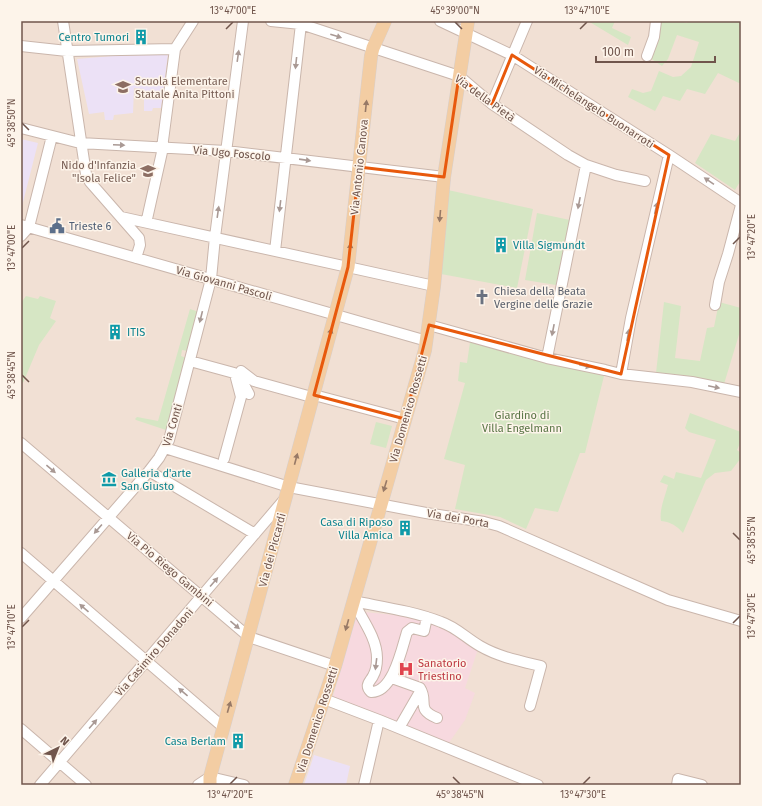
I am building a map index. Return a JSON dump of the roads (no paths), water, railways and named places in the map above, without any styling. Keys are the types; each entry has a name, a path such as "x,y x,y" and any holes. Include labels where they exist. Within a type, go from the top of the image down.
{"main road":[{"name":"Via Antonio Canova","path":"335,314 348,267 371,56 385,21"},
{"name":"Via Domenico Rossetti","path":"295,785 335,666 427,341 434,286 444,177 467,27"},
{"name":"Via dei Piccardi","path":"210,781 287,494 311,396 335,314"}],"street":[{"path":"63,21 80,143 86,174 90,182 139,238 140,245 136,258"},
{"path":"151,221 175,49 193,21"},
{"name":"Via Conti","path":"21,618 148,471 169,440 211,279 215,237 243,21"},
{"name":"Via della Pietà","path":"271,21 302,23 459,76 492,104 568,155 586,165 616,174 645,180"},
{"name":"Via Michelangelo Buonarroti","path":"440,21 467,27 669,155 741,204"},
{"path":"492,104 527,21"},
{"path":"647,56 654,37 656,21"},
{"path":"275,251 302,23"},
{"path":"21,46 67,51 175,49"},
{"name":"Via Ugo Foscolo","path":"21,128 80,143 162,150 226,151 444,177"},
{"path":"21,236 52,136"},
{"path":"621,374 638,287 669,155"},
{"path":"547,358 586,165"},
{"path":"715,305 719,282 741,204"},
{"path":"121,217 151,221 275,251 434,286"},
{"name":"Via Giovanni Pascoli","path":"25,226 427,341"},
{"path":"429,325 547,358 621,374 688,381 741,392"},
{"path":"190,361 234,374 241,379 249,394"},
{"path":"226,461 241,397 238,375 254,381 405,419"},
{"name":"Via Pio Riego Gambini","path":"21,443 249,637 335,666"},
{"name":"Via dei Porta","path":"165,448 226,461 287,494 380,504 484,522 499,526 668,600 741,621"},
{"path":"148,471 255,534"},
{"name":"Via Casimiro Donadoni","path":"40,785 255,534 287,494"},
{"path":"21,553 224,726"},
{"path":"354,601 428,617 456,629 480,646 499,655 541,666 530,706"},
{"path":"354,601 376,649 376,667 374,676 368,684 368,689 370,692 375,692 392,678 408,630 412,628 424,631 428,617"},
{"path":"392,678 416,686 421,690 424,709 428,714 437,718"},
{"path":"399,728 421,690"},
{"path":"324,699 538,785"},
{"path":"364,785 379,720"},
{"path":"21,729 86,785"},
{"path":"677,785 678,779 702,785"},
{"path":"198,785 210,781 244,785"}],"place":[{"name":"Centro Tumori","path":"141,37"},
{"name":"Scuola Elementare Statale Anita Pittoni","path":"123,87"},
{"name":"Nido d'Infanzia \"Isola Felice\"","path":"148,171"},
{"name":"Trieste 6","path":"57,226"},
{"name":"Villa Sigmundt","path":"501,245"},
{"name":"Chiesa della Beata Vergine delle Grazie","path":"482,297"},
{"name":"ITIS","path":"115,332"},
{"name":"Galleria d'arte San Giusto","path":"109,479"},
{"name":"Casa di Riposo Villa Amica","path":"405,528"},
{"name":"Sanatorio Triestino","path":"406,669"},
{"name":"Casa Berlam","path":"238,741"}],"park label":[{"name":"Giardino di Villa Engelmann","path":"522,421"}]}
